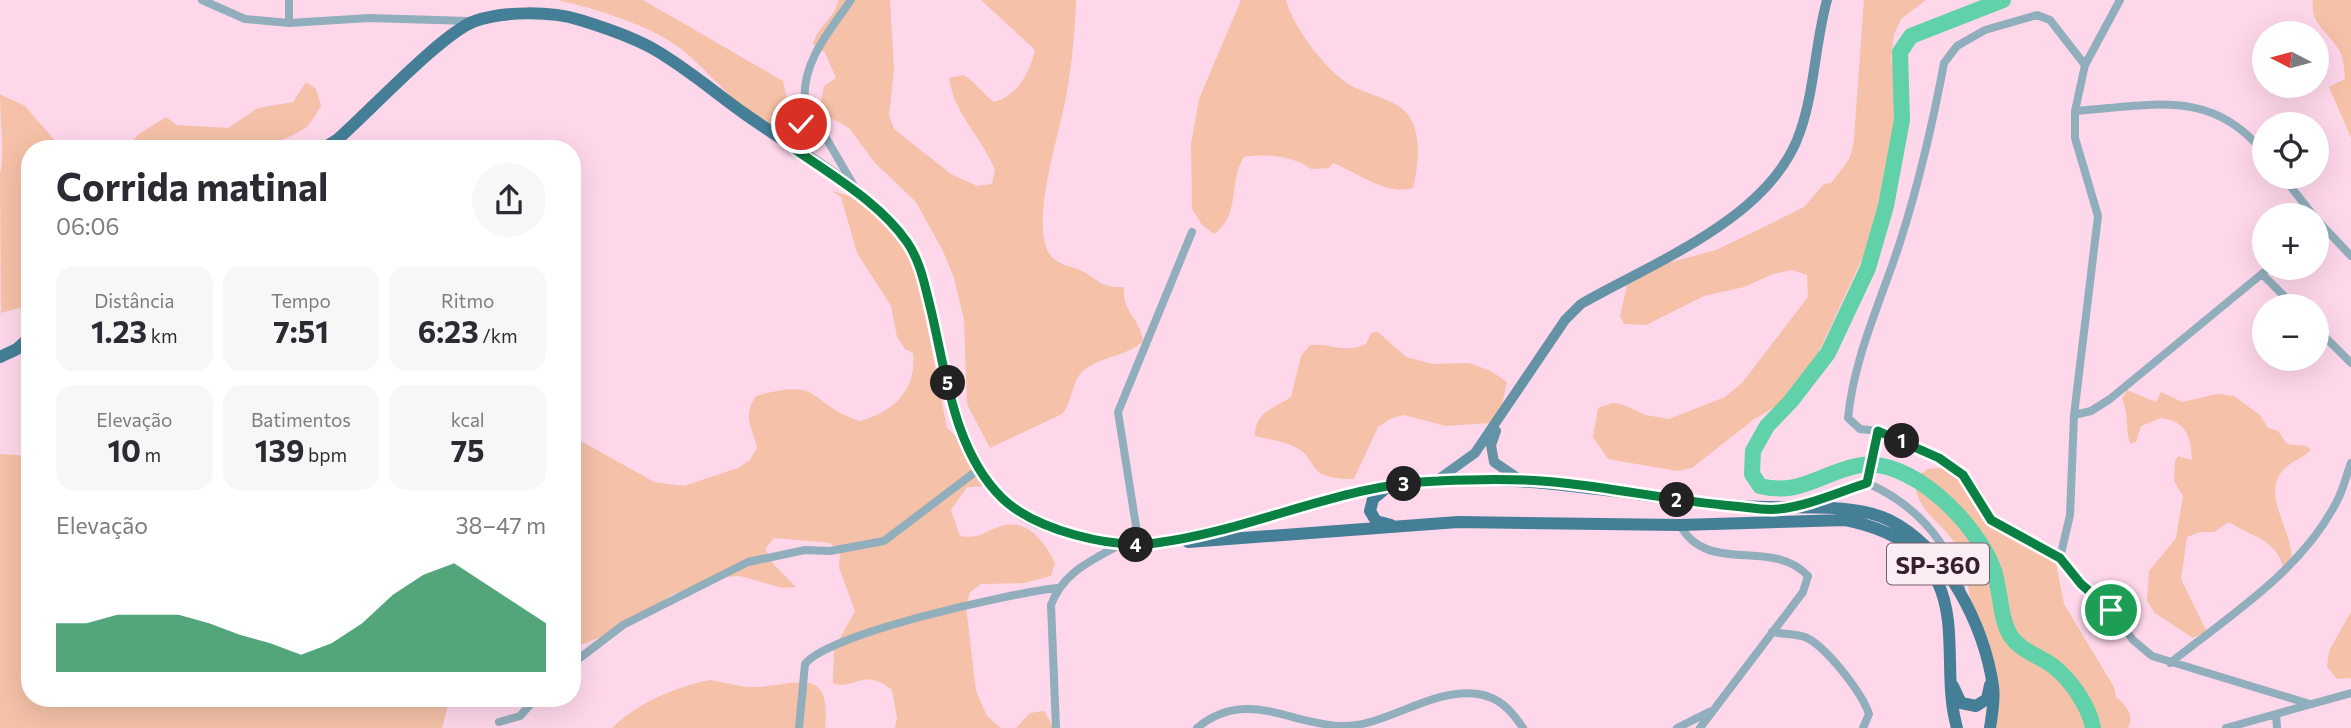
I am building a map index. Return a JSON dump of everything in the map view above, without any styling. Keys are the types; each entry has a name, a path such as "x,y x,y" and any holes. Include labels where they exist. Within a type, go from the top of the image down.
{"main road":[{"path":"1436,481 1475,453 1565,320 1581,304 1709,233 1752,200 1777,175 1800,133 1827,0"},
{"name":"SP-360","path":"336,140 451,35 475,21 523,15 576,19 648,46 859,195 892,224 909,244 921,271 959,427 979,469 1001,498 1026,517 1121,544 1139,545 1223,542 1458,522 1680,525 1845,520 1890,531 1918,552 1934,577 1948,620 1949,676 1956,728"},
{"path":"0,357 21,346"},
{"path":"1500,418 1491,444 1494,462 1522,481"},
{"name":"SP-360","path":"1160,543 1222,530 1388,486 1436,481 1561,482 1697,503 1778,509 1865,511 1890,520 1926,550 1966,604 1989,666 1995,692 1990,728"},
{"path":"1388,486 1373,499 1370,511 1376,521 1395,526"},
{"path":"1949,676 1961,703 1976,706 1987,699 1989,666"}],"street":[{"path":"202,0 246,19 289,23 369,18 475,21"},
{"path":"289,0 289,23"},
{"path":"796,150 805,102 804,87 820,43 851,0"},
{"path":"2060,558 2070,514 2074,415 2098,216 2075,138 2075,111 2085,65 2120,0"},
{"path":"2085,65 2050,20 2037,15 1985,30 1957,46 1944,63 1901,238 1862,349 1850,394 1847,418 1860,429 1878,431 1939,458 1963,475 1991,520 2060,558 2081,584 2111,610 2133,640 2152,656 2311,704"},
{"path":"805,102 859,195"},
{"path":"2075,111 2174,105 2207,108 2230,119 2252,141"},
{"path":"2292,189 2304,203"},
{"path":"1139,545 1118,412 1192,232"},
{"path":"2329,235 2351,256"},
{"path":"2074,415 2091,411 2110,399 2255,280"},
{"path":"2273,280 2284,294"},
{"path":"2329,341 2351,363"},
{"path":"1867,483 1878,431"},
{"path":"2170,663 2273,582 2313,540 2337,502 2351,463"},
{"path":"581,657 623,625 748,562 805,550 831,551 884,541 979,469"},
{"path":"1778,509 1867,483 1885,491 1912,510 1945,547 1966,604"},
{"path":"1680,525 1688,540 1707,551 1777,559 1799,566 1808,576 1803,592 1700,728"},
{"path":"1056,728 1050,636 1051,605 1057,588 1068,574 1121,544"},
{"path":"799,728 805,664 819,653 852,638 1004,595 1057,588"},
{"path":"1772,632 1804,637 1818,644 1864,700 1869,714 1863,728"},
{"path":"1197,728 1206,720 1236,710 1267,709 1342,726 1460,692 1497,699 1523,728"},
{"path":"2226,728 2351,693"},
{"path":"499,722 520,716 528,707"},
{"path":"1677,728 1712,711"},
{"path":"2276,714 2277,728"}],"shaded area":[{"path":"557,0 643,0 783,81 789,109 787,124 774,127 747,109 691,57 662,37 617,17"},
{"path":"838,0 890,0 894,70 889,115 894,129 951,174 977,186 992,184 995,170 956,103 949,78 963,75 994,102 1016,89 1035,50 981,0 1076,0 1069,81 1044,203 1044,240 1049,253 1057,261 1081,270 1104,284 1124,287 1128,309 1143,341 1084,370 1076,380 1069,403 1062,414 990,448 967,404 964,320 954,278 943,251 916,202 875,163 849,128 819,111 824,86 836,78 825,53 813,44 818,32 834,12"},
{"path":"1241,0 1286,0 1303,35 1331,70 1350,85 1400,107 1408,114 1418,144 1413,188 1403,190 1383,186 1333,163 1329,168 1311,169 1296,161 1279,157 1244,157 1236,177 1228,218 1214,234 1202,225 1192,209 1191,144 1199,99"},
{"path":"1864,0 1926,0 1901,19 1894,35 1891,59 1902,89 1895,172 1868,246 1809,373 1784,401 1753,420 1692,468 1677,471 1608,459 1593,437 1598,408 1613,403 1621,404 1646,415 1669,419 1725,397 1742,383 1808,297 1807,275 1792,270 1773,274 1744,287 1704,296 1646,325 1624,324 1620,316 1627,285 1664,264 1716,250 1804,207 1824,184 1831,183 1844,167 1854,138"},
{"path":"2313,0 2351,0 2351,138 2329,87 2345,79 2342,56 2329,36 2329,21 2316,21"},
{"path":"306,82 316,89 321,106 305,128 280,140 133,140 166,117 177,125 228,128 258,108 293,102"},
{"path":"0,94 25,106 54,140 21,140 21,307 1,313 0,173"},
{"path":"832,191 856,198 868,207 897,238 915,264 947,428 968,447 993,486 967,487 951,510 960,536 977,536 1001,526 1019,525 1040,540 1055,563 1051,576 1024,583 981,584 970,592 966,606 976,691 987,716 1001,728 895,728 897,718 892,690 873,680 847,685 833,683 834,649 855,611 839,568 840,553 830,543 774,538 765,549 775,566 796,587 782,588 740,576 726,577 673,594 614,632 581,645 581,441 654,482 684,486 738,468 750,460 757,448 749,416 756,396 794,389 805,391 842,414 859,421 883,412 901,398 907,388 911,378 913,353 905,349 897,337 891,306 857,253 841,197"},
{"path":"1378,332 1406,357 1433,364 1469,363 1491,371 1507,382 1500,414 1490,423 1446,426 1403,415 1390,419 1378,427 1354,479 1326,476 1314,467 1302,451 1279,441 1255,436 1258,421 1262,416 1291,397 1301,356 1310,345 1358,347 1366,344 1371,333"},
{"path":"2127,390 2156,402 2161,392 2182,402 2217,394 2234,396 2260,415 2268,428 2278,431 2287,444 2306,446 2311,450 2287,466 2277,479 2276,502 2291,549 2291,560 2283,567 2280,558 2269,544 2229,522 2214,532 2200,532 2187,537 2181,579 2207,632 2193,638 2155,613 2147,601 2149,571 2176,538 2183,496 2174,481 2175,461 2178,456 2192,460 2189,438 2177,423 2161,418 2141,426 2136,442 2130,444 2122,399"},
{"path":"0,454 21,455 21,707 448,707 442,728 0,728"},
{"path":"1927,469 1950,469 1965,474 1976,482 2003,530 2014,538 2047,542 2053,548 2064,604 2114,687 2116,697 2128,711 2128,728 1996,728 1993,674 1973,617 1963,562 1955,543 1925,509 1916,490 1916,478"},
{"path":"2351,612 2351,678 2337,679 2327,667 2329,651"},
{"path":"710,680 748,687 796,683 816,686 826,707 825,728 612,728 657,697"},
{"path":"1044,711 1054,728 1016,728 1030,713"}],"waterway":[{"path":"2003,0 1911,36 1900,52 1902,120 1886,206 1868,268 1828,353 1791,401 1767,426 1753,451 1752,474 1760,486 1786,488 1809,483 1856,466 1876,465 1918,481 1938,496 1972,531 1996,576 2006,628 2010,635 2019,645 2053,666 2066,678 2083,702 2093,728"}],"route":[{"path":"801,124 796,150 859,195 892,224 909,244 921,271 959,427 979,469 1001,498 1026,517 1069,532 1121,544 1139,545 1222,530 1388,486 1436,481 1561,482 1697,503 1778,509 1867,483 1878,431 1939,458 1963,475 1991,520 2060,558 2081,584 2111,610"}]}
